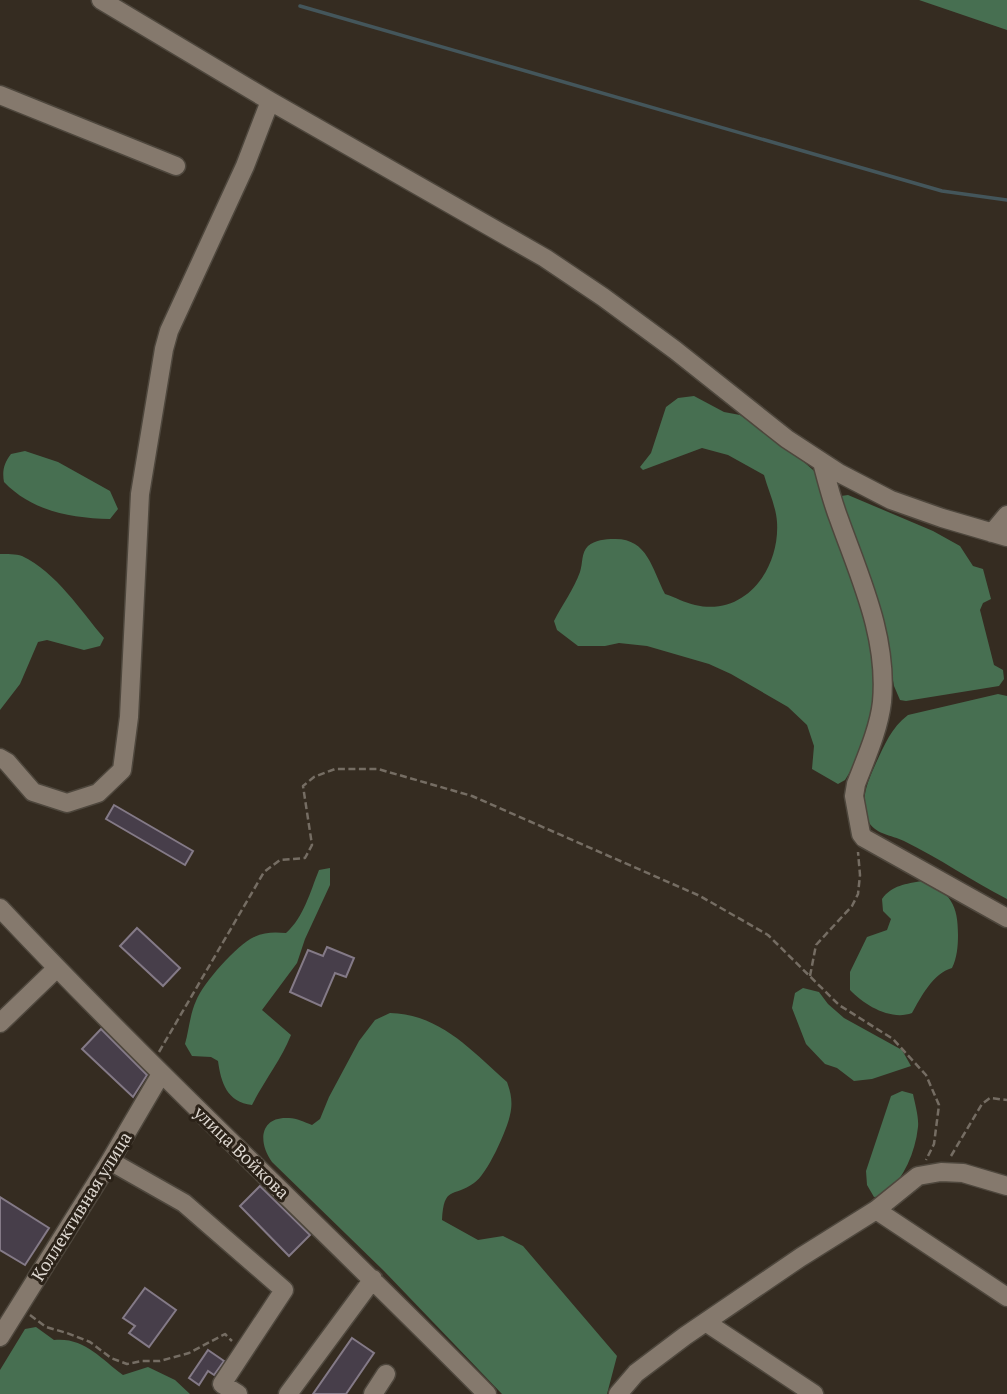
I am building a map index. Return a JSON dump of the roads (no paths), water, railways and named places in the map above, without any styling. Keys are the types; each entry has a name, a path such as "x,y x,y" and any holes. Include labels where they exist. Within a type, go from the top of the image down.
{"street":[{"path":"111,3 270,101 545,258 655,334 787,439 862,487 942,519 1000,535 1007,515"},
{"path":"0,95 176,166"},
{"path":"0,758 7,762 33,792 67,803 98,793 122,771 129,717 140,494 164,349 169,331 245,166 270,101"},
{"path":"822,462 837,516 866,593 880,648 883,676 882,704 854,796 857,824 861,834 1007,918"},
{"name":"улица Войкова","path":"0,908 156,1069 373,1279 486,1394"},
{"path":"0,1023 57,968"},
{"name":"Коллективная улица","path":"0,1338 110,1161 156,1069"},
{"path":"110,1161 184,1203 284,1290 222,1384 238,1394"},
{"path":"618,1394 636,1373 685,1336 800,1257 876,1210 918,1176 942,1172 963,1173 1007,1186"},
{"path":"876,1210 1007,1297"},
{"path":"288,1394 373,1279"},
{"path":"707,1323 814,1394"},
{"path":"373,1394 386,1374"}],"waterway":[{"path":"300,6 942,191 1007,200"}]}
